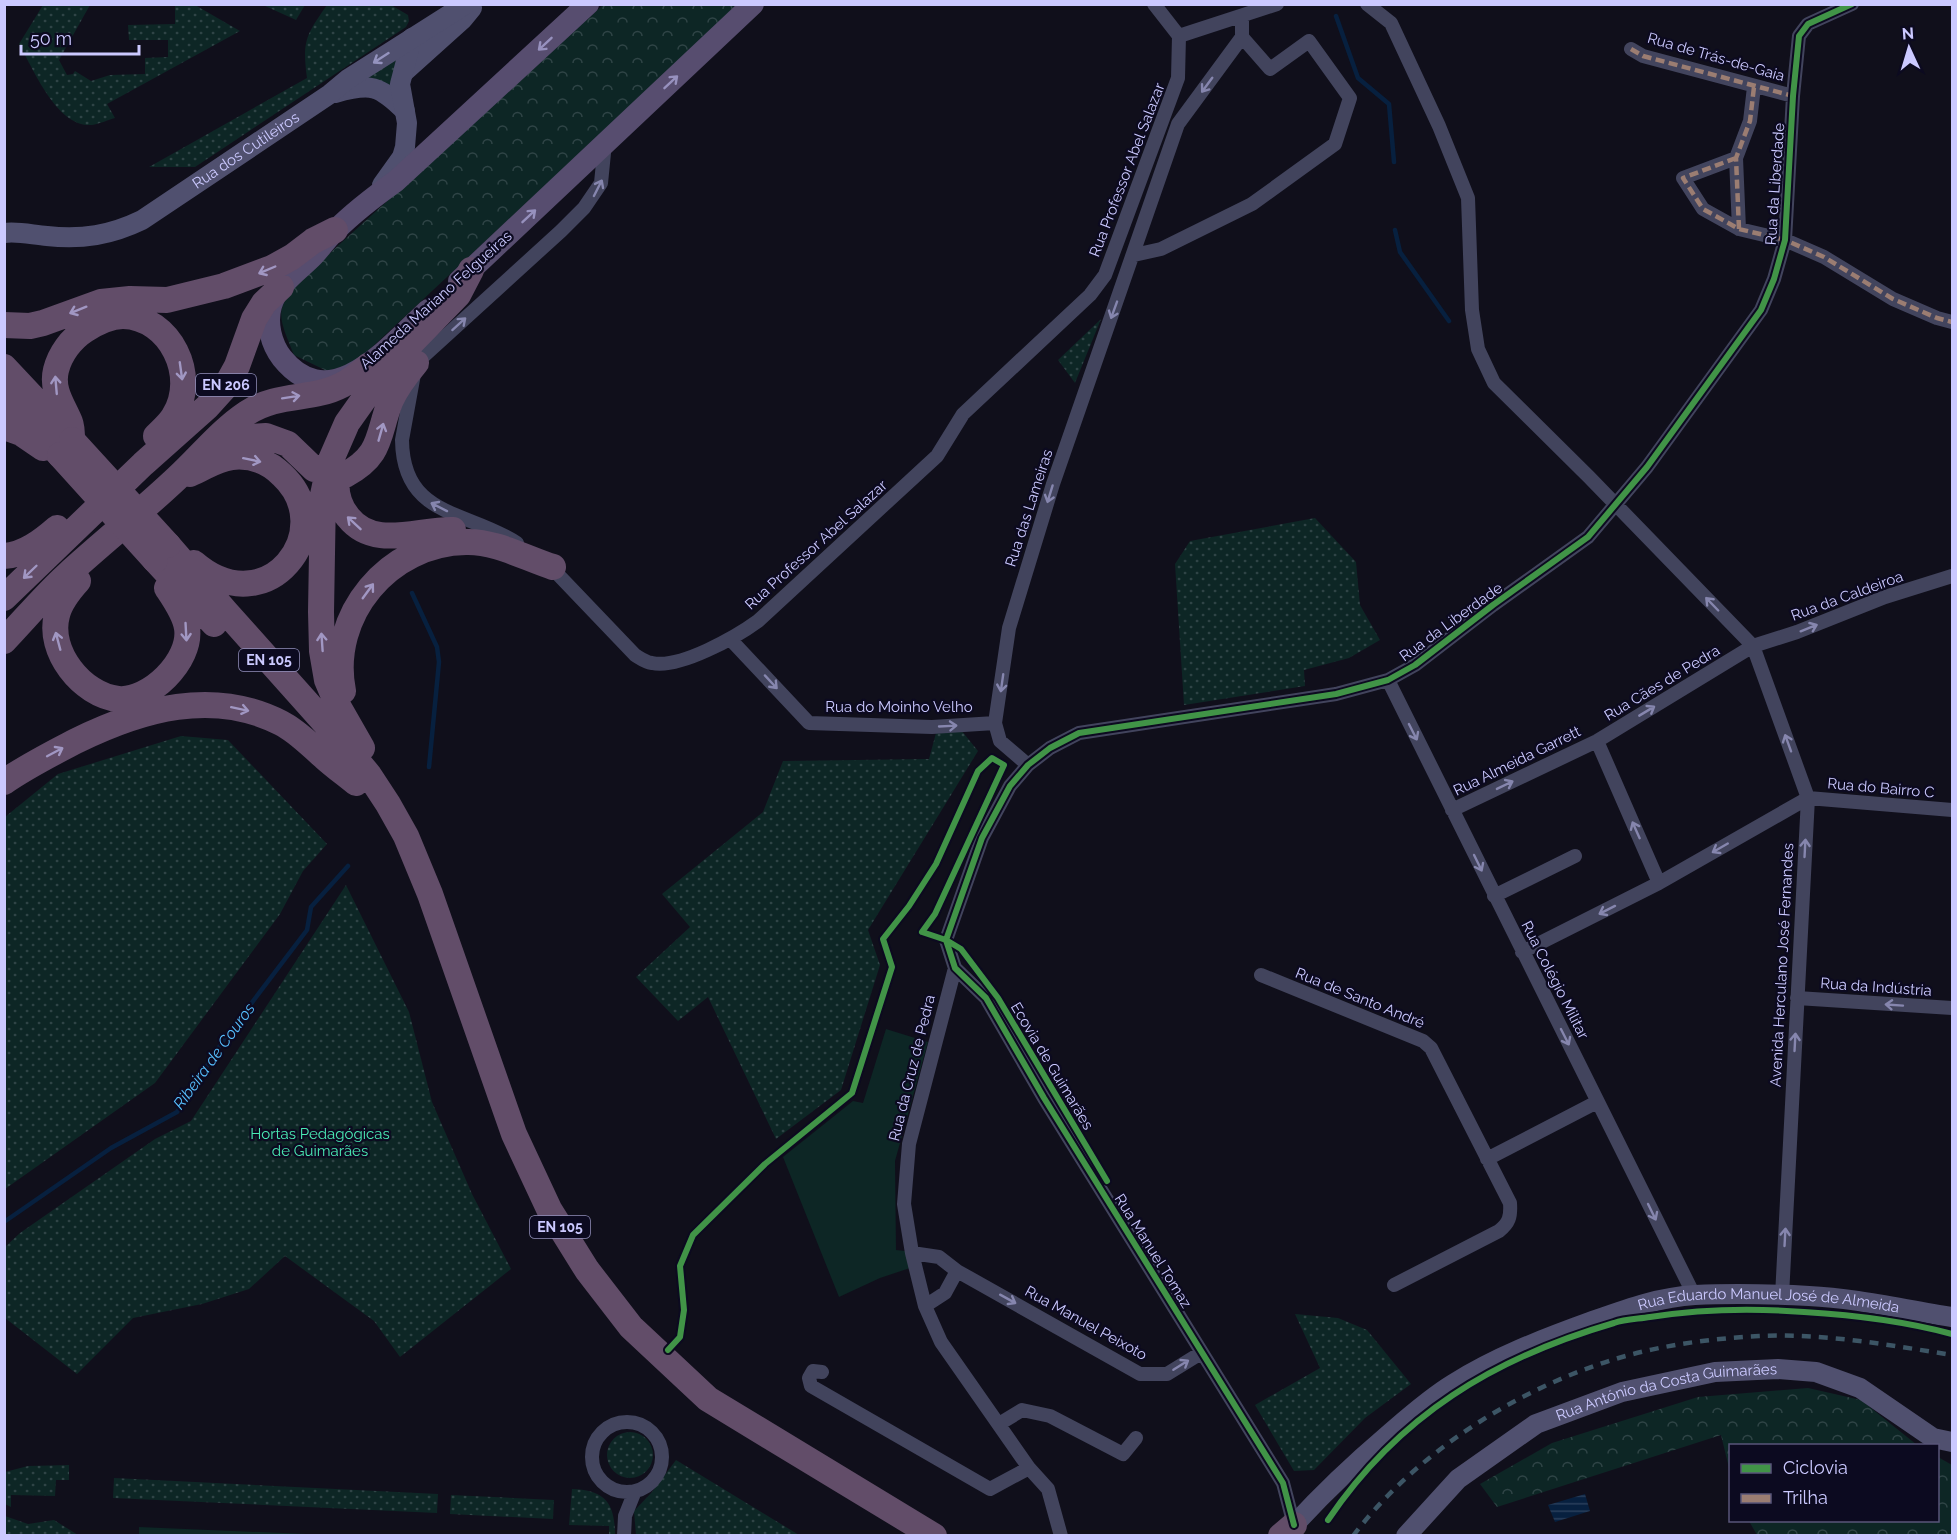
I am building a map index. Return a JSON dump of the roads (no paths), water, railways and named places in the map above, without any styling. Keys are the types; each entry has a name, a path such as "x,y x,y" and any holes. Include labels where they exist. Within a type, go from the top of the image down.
{"highway":[{"path":"4,324 30,326 101,302 130,299 167,300 224,286 272,268 292,257 313,241 335,230"},
{"path":"362,746 338,706 327,680 321,633 323,495 336,445 357,408 385,370 458,295 471,270"},
{"name":"EN 206","path":"4,598 143,464 207,407 226,386 237,366 254,319 264,303 281,287"},
{"path":"4,427 21,433 39,446 66,448 71,424 56,393 55,372 63,352 78,334 99,321 123,316 143,321 159,329 171,343 178,356 183,375 182,393 175,415 147,446 143,464"},
{"path":"345,475 357,469 374,450 380,440 390,402 416,363"},
{"name":"EN 206","path":"4,641 66,576 178,478 229,427 254,409 279,399 316,393 340,386 368,366"},
{"name":"EN 105","path":"4,367 66,448 162,553 334,733 362,779 407,881 498,1140 534,1217 573,1279 618,1338 700,1412 903,1536"},
{"name":"EN 105","path":"4,392 66,448"},
{"path":"357,408 338,470 336,492 343,511 358,528 369,534 383,536 464,530 512,539"},
{"path":"178,478 202,469 229,444 239,438 266,436 288,444 314,470"},
{"path":"104,542 98,561 76,584 60,606 55,629 63,655 71,670 91,689 105,696 120,699 150,690 164,680 183,654 188,629 176,601 160,578 162,553 229,583 240,585 261,582 270,577 287,564 294,556 299,544 303,529 299,500 286,479 276,469 248,457 212,461"},
{"path":"4,556 20,553 68,518 86,518"},
{"path":"362,779 362,746 345,700 341,657 350,622 357,606 378,578 395,564 429,548 448,543 467,542 504,548 522,557 553,567"},
{"path":"4,782 63,748 118,723 178,705 200,704 220,704 263,714 284,724 362,779"},
{"name":"EN 105","path":"362,779 388,804 406,836 427,885 514,1134 549,1209 587,1270 631,1327 708,1399 934,1536"}],"main road":[{"name":"Rua dos Cutileiros","path":"4,232 69,239 97,237 142,220 330,94 348,79 466,4"},
{"path":"405,72 463,19 475,4"},
{"name":"Alameda Mariano Felgueiras","path":"588,4 404,174 335,230 313,256 281,287 271,306 269,322 274,345 289,365 309,378 331,381 354,374 368,366 753,6"},
{"path":"371,199 402,157 408,135 400,84 405,72 412,38"},
{"path":"330,94 362,87 381,89 405,111"},
{"name":"Rua Eduardo Manuel José de Almeida","path":"1289,1533 1318,1497 1350,1466 1424,1403 1491,1363 1554,1335 1632,1307 1694,1295 1809,1296 1853,1300 1953,1317"},
{"name":"Rua António da Costa Guimarães","path":"1406,1536 1458,1479 1536,1424 1622,1392 1714,1372 1778,1369 1816,1372 1860,1388 1932,1438 1953,1442"}],"street":[{"path":"1154,4 1179,36 1277,4"},
{"path":"1367,4 1391,23 1439,126 1468,198 1472,310 1478,349 1494,383 1753,646"},
{"name":"Rua da Liberdade","path":"955,968 946,940 982,838 1010,786 1028,765 1050,748 1079,733 1336,694 1388,680 1415,665 1493,605 1588,537 1647,467 1761,310 1774,279 1785,240 1793,96 1799,36 1823,10 1852,4"},
{"path":"1134,255 1161,249 1252,204 1335,144 1350,98 1309,41 1270,69 1242,37 1242,16"},
{"name":"Rua Professor Abel Salazar","path":"416,363 402,440 402,453 410,480 429,502 512,539 553,567 623,643 644,661 653,664 668,663 690,657 731,640 759,621 937,456 963,414 1038,346 1090,295 1105,275 1179,78 1179,36"},
{"name":"Rua Professor Abel Salazar","path":"1134,255 1178,124 1242,37"},
{"name":"Rua de Trás-de-Gaia","path":"1631,49 1643,56 1793,96"},
{"path":"1739,229 1736,158 1750,121 1754,87"},
{"path":"416,363 584,208 602,183 606,143"},
{"path":"1736,158 1683,178 1703,209 1739,229 1785,240 1824,257 1893,299 1953,322"},
{"name":"Rua das Lameiras","path":"995,723 1009,627 1082,398 1134,255"},
{"name":"Rua da Caldeiroa","path":"1753,646 1797,632 1885,597 1953,576"},
{"name":"Rua do Moinho Velho","path":"731,640 809,723 932,727 995,723"},
{"name":"Rua Cães de Pedra","path":"1659,883 1597,741 1753,646"},
{"name":"Avenida Herculano José Fernandes","path":"1753,646 1808,798 1782,1296"},
{"name":"Rua Colégio Militar","path":"1388,680 1694,1295"},
{"path":"995,723 1000,741 1028,765"},
{"name":"Rua Almeida Garrett","path":"1452,810 1597,741"},
{"path":"1522,952 1659,883 1808,798"},
{"name":"Rua do Bairro C","path":"1808,798 1953,810"},
{"path":"1494,896 1575,856"},
{"name":"Rua da Cruz de Pedra","path":"955,968 909,1144 904,1204 912,1253 925,1306 941,1342 1029,1468 1048,1489 1061,1536"},
{"name":"Rua Manuel Tomaz","path":"955,968 987,998 1044,1098 1283,1483 1289,1533"},
{"name":"Rua de Santo André","path":"1261,975 1423,1041 1436,1056 1510,1203 1511,1216 1507,1225 1499,1231 1394,1285"},
{"name":"Rua da Indústria","path":"1797,998 1953,1008"},
{"path":"1487,1159 1597,1102"},
{"name":"Rua Manuel Peixoto","path":"912,1253 939,1257 957,1271 1140,1374 1167,1374 1201,1353"},
{"path":"925,1306 945,1293 957,1271"},
{"path":"822,1372 813,1371 809,1378 811,1386 990,1489 1029,1468"},
{"path":"999,1424 1022,1410 1050,1416 1123,1454 1136,1438"},
{"path":"621,1422 633,1422 645,1426 660,1444 661,1468 646,1486 635,1491 623,1491 605,1485 593,1466 593,1450 596,1440 611,1425 621,1422"},
{"path":"612,1488 625,1516"},
{"path":"624,1536 625,1516 635,1491"}],"water":[{"path":"1585,1494 1590,1511 1555,1522 1548,1505"}],"waterway":[{"name":"Ribeira de Couros","path":"1336,16 1358,78 1389,104 1394,162"},
{"name":"Ribeira de Couros","path":"1395,230 1400,252 1449,321"},
{"name":"Ribeira de Couros","path":"412,593 437,647 439,662 429,767"},
{"name":"Ribeira de Couros","path":"4,1222 111,1148 177,1112 225,1038 307,930 311,907 348,866"}],"railway":[{"path":"1353,1536 1403,1481 1431,1456 1462,1434 1493,1413 1526,1395 1560,1379 1614,1359 1696,1342 1759,1336 1807,1336 1952,1355"}],"park label":[{"name":"Hortas Pedagógicas de Guimarães","path":"320,1142"}]}
